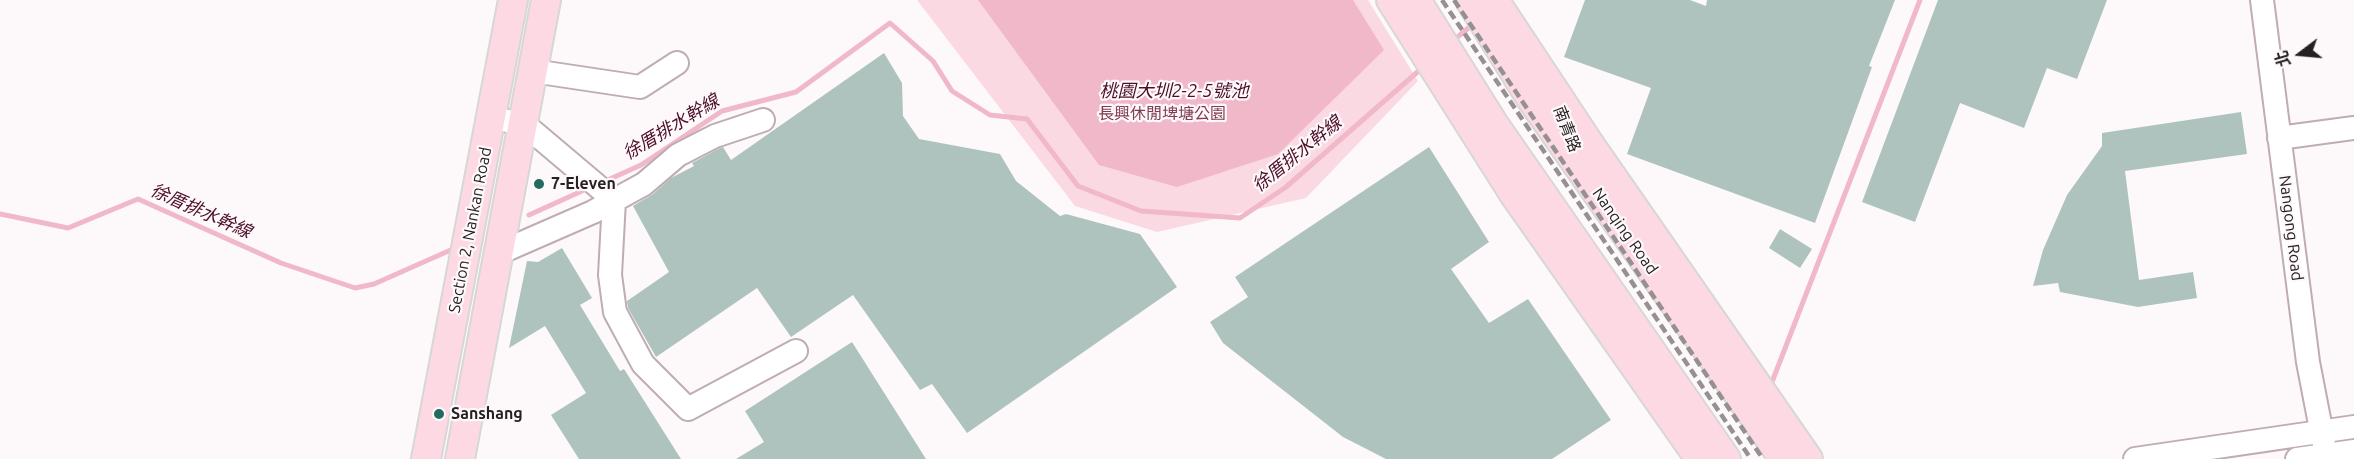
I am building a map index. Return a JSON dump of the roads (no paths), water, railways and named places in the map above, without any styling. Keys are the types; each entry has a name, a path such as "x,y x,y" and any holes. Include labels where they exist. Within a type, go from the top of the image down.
{"main road":[{"name":"Section 2, Nankan Road","path":"426,459 513,0"},
{"name":"Section 2, Nankan Road","path":"460,459 546,0"},
{"path":"1391,0 1514,194 1700,459"},
{"path":"1416,0 1493,123 1726,459"},
{"name":"Nanqing Road","path":"1470,0 1532,100 1784,459"},
{"path":"1494,0 1551,87 1808,459"},
{"name":"南青路","path":"1551,87 1583,172"},
{"path":"1680,431 1711,459"}],"street":[{"name":"Nangong Road","path":"2262,0 2308,362 2326,455"},
{"path":"533,71 640,87 677,63"},
{"path":"491,118 524,124 614,200"},
{"path":"499,253 644,184 678,155 715,136 763,120"},
{"path":"2279,138 2354,128"},
{"path":"614,200 610,275 615,312 643,364 688,409 796,351"},
{"path":"2135,459 2354,427"},
{"path":"2297,459 2354,452"}],"water":[{"name":"桃園大圳2-2-5號池","path":"978,0 1353,0 1384,50 1278,154 1177,187 1099,165"}],"waterway":[{"path":"1772,382 1920,0"},
{"name":"徐厝排水幹線","path":"610,179 641,165 722,111 796,92 890,23 933,61 952,91 990,115 1027,119 1078,186 1141,211 1240,218 1286,187 1422,68"},
{"name":"徐厝排水幹線","path":"1454,40 1473,24"},
{"name":"徐厝排水幹線","path":"529,215 582,191"},
{"name":"徐厝排水幹線","path":"0,214 68,228 138,199 281,263 355,288 374,284 453,249"}],"railway":[{"path":"1442,0 1751,459"},
{"path":"1454,0 1763,459"}],"place":[{"name":"7-Eleven","path":"539,184"},
{"name":"Sanshang","path":"439,414"}],"park label":[{"name":"長興休閒埤塘公園","path":"1162,114"}]}
